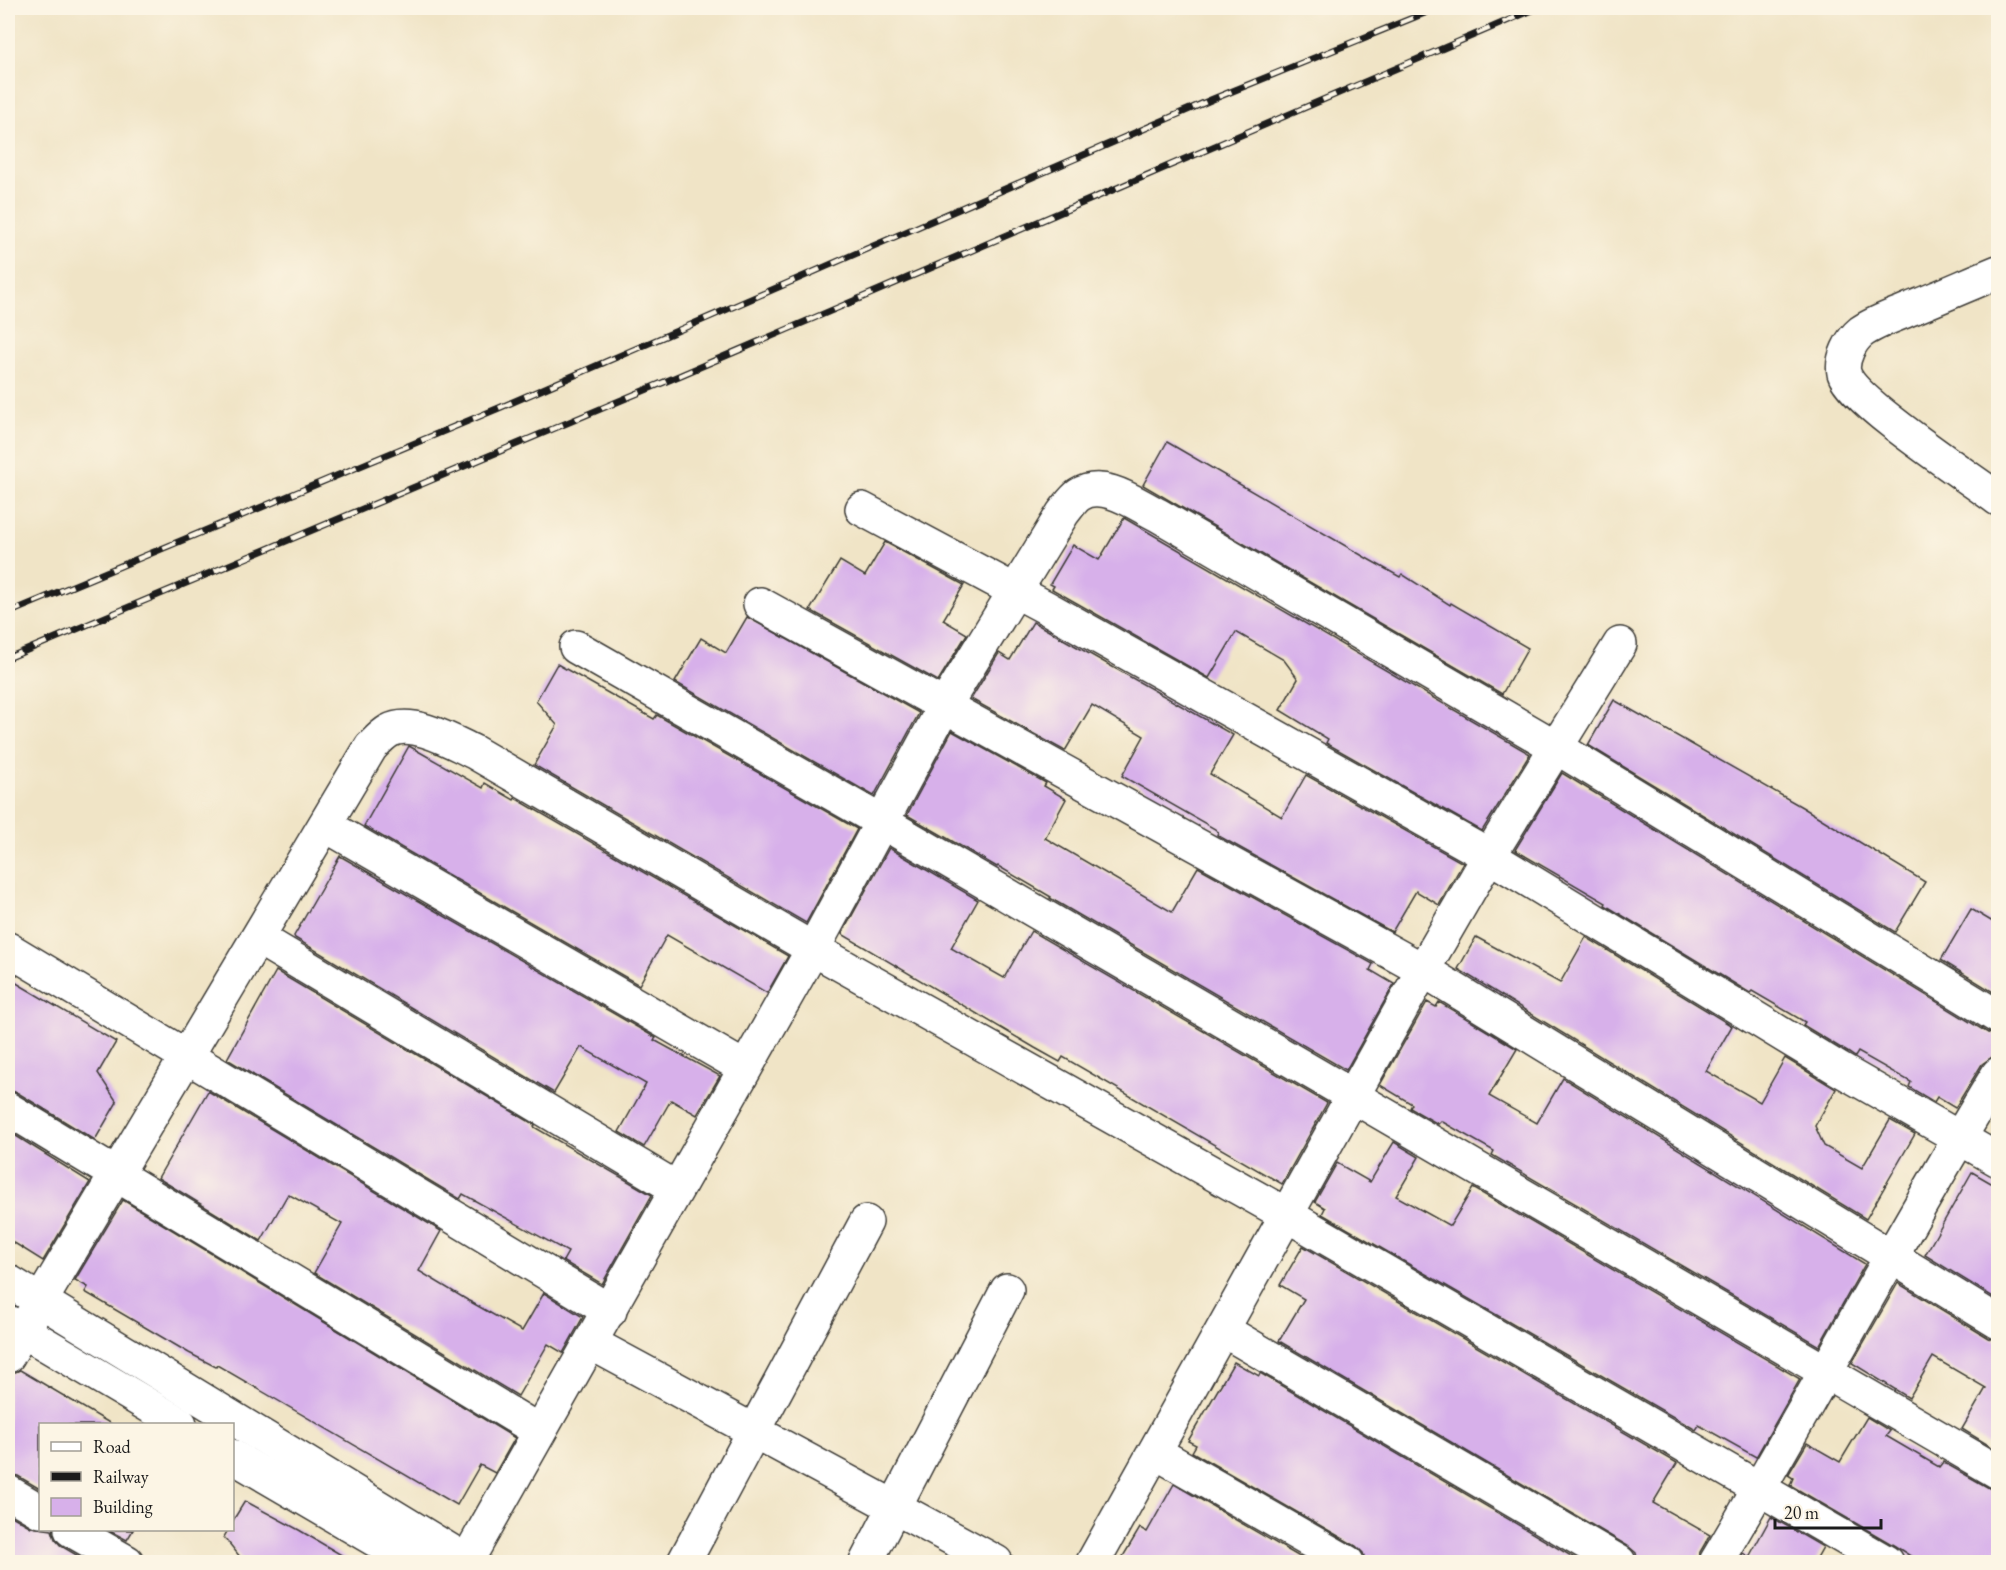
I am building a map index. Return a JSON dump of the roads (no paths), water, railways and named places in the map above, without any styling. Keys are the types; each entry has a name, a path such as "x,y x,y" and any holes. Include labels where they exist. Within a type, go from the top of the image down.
{"street":[{"path":"1998,272 1882,321 1860,333 1851,344 1845,358 1844,373 1878,411 1998,499"},
{"path":"8,1281 467,1562 539,1431 610,1311 676,1188 813,949 945,705 1063,513 1077,496 1089,490 1105,490 1158,515 1556,747 1998,1017"},
{"path":"862,509 1015,591 1488,856 1839,1069 1998,1160"},
{"path":"760,604 1423,970 1998,1322"},
{"path":"1093,1563 1352,1095 1488,856 1620,644"},
{"path":"576,647 882,822 1998,1472"},
{"path":"176,1423 12,1336 41,1300 371,747 390,730 410,727 438,735 474,752 813,949 1287,1215 1886,1563"},
{"path":"325,825 746,1068"},
{"path":"258,938 676,1188"},
{"path":"8,949 610,1311"},
{"path":"1716,1563 1998,1074"},
{"path":"8,1109 539,1431"},
{"path":"684,1563 866,1222"},
{"path":"866,1563 1007,1290"},
{"path":"1223,1330 1619,1563"},
{"path":"591,1343 996,1563"},
{"path":"1155,1452 1347,1563"},
{"path":"234,1457 413,1563"},
{"path":"8,1492 39,1511"},
{"path":"73,1531 127,1563"}],"railway":[{"path":"8,613 499,408 1213,99 1437,8"},
{"path":"8,658 681,375 1537,8"}]}
